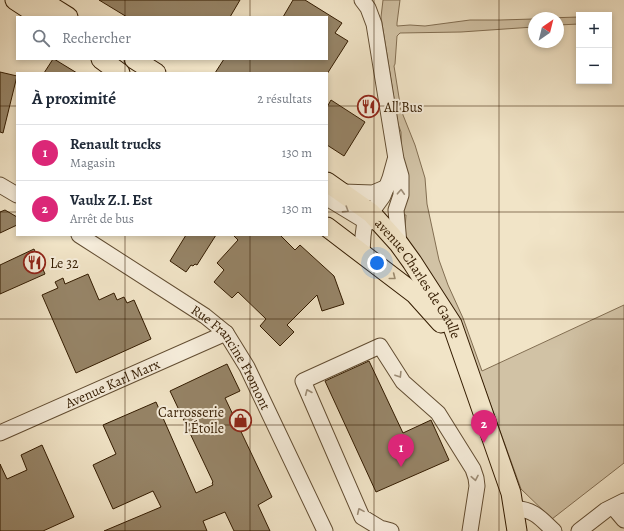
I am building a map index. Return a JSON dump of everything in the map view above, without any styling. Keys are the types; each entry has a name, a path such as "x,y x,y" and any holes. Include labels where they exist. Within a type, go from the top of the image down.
{"main road":[{"path":"15,0 39,16"},
{"path":"41,0 66,16"},
{"path":"103,60 119,72"},
{"path":"136,60 154,72"},
{"name":"avenue Charles de Gaulle","path":"332,191 372,219 399,244 417,268 452,324 511,492 517,531"},
{"path":"328,228 362,253"},
{"name":"avenue Charles de Gaulle","path":"362,253 414,294 440,320 460,348"}],"street":[{"path":"368,3 379,48 400,176 402,195 396,210 399,244"},
{"path":"103,60 122,72"},
{"path":"362,253 363,236 387,187 396,159"},
{"path":"0,184 16,195"},
{"path":"332,191 373,193 387,187"},
{"path":"372,219 396,210"},
{"name":"Rue Francine Fromont","path":"81,236 205,316 226,334 247,367 325,531"},
{"name":"Avenue Karl Marx","path":"0,433 226,334"},
{"path":"391,531 380,528 362,517 303,381 380,346 403,382 438,413 473,469 477,486 470,531"},
{"path":"579,531 606,510 618,504 624,520"},
{"path":"514,508 523,509 534,513 554,531"}],"shaded area":[{"path":"383,0 400,0 397,26 425,26 470,20 528,19 528,27 461,32 400,33 397,36 394,66 401,110 415,145 425,178 427,204 439,260 448,285 463,318 482,371 624,305 624,463 552,519 521,489 481,378 406,236 406,215 403,215 401,132 398,124 381,17"},
{"path":"564,17 576,17 576,24 564,25"}],"building":[{"path":"99,0 240,0 231,16 125,16"},
{"path":"293,0 305,0 342,23 335,33 348,41 328,72 216,72 223,60 328,60 328,16 284,16"},
{"path":"52,60 56,60 75,72 45,72"},
{"path":"0,72 16,76 16,80 3,133 0,132"},
{"path":"331,100 365,122 344,156 328,146 328,105"},
{"path":"5,210 16,216 16,225 0,233 0,212"},
{"path":"185,236 215,236 197,265 191,265 186,272 170,261"},
{"path":"234,236 281,236 295,250 300,245 334,276 344,304 322,311 317,295 287,325 294,332 280,346 260,326 266,319 238,292 232,298 214,282 224,270 217,263 238,240"},
{"path":"34,249 45,274 0,294 0,265"},
{"path":"88,274 99,300 114,293 117,300 124,297 127,303 134,300 151,339 76,373 42,295 58,288 55,282 63,278 65,284"},
{"path":"369,361 403,433 431,420 449,460 376,492 325,381"},
{"path":"227,364 240,391 225,398 272,497 258,505 270,531 234,531 225,512 203,521 207,531 104,531 161,507 153,491 113,509 93,465 116,454 103,425 156,402 196,493 213,485 213,482 170,391"},
{"path":"42,445 74,517 43,531 0,531 0,464 7,479 27,470 21,455"}],"place":[{"name":"All'Bus","path":"368,107"},
{"name":"Le 32","path":"34,263"},
{"name":"Carrosserie l'Étoile","path":"240,420"},
{"name":"Vaulx Z.I. Est","path":"484,443"},
{"name":"Renault trucks","path":"401,467"}]}
